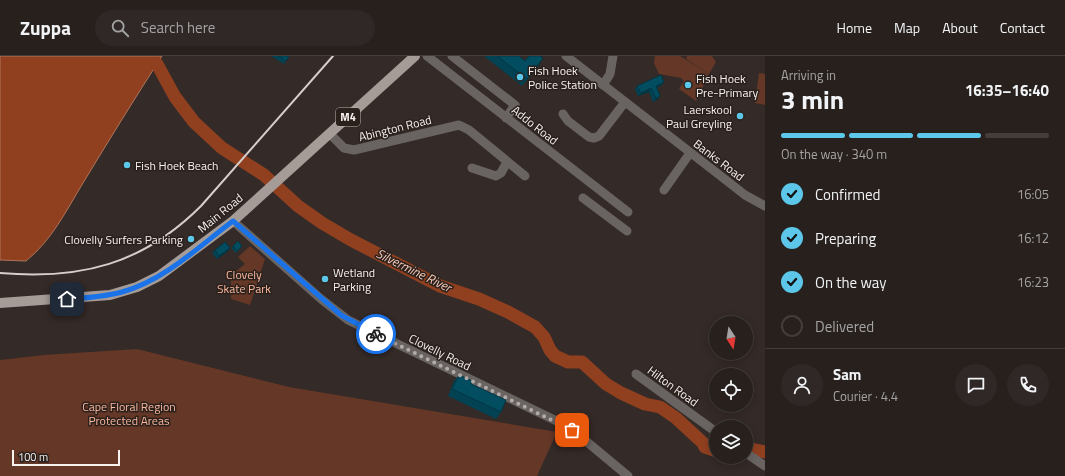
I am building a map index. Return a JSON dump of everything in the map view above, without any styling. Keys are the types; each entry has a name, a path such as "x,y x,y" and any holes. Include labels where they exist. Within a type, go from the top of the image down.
{"main road":[{"name":"Main Road","path":"0,303 110,295 137,287 175,266 233,221 268,191 415,56"}],"street":[{"name":"Addo Road","path":"427,56 628,212"},
{"path":"452,56 515,105 506,118"},
{"name":"Banks Road","path":"566,56 745,195 765,206"},
{"path":"603,85 610,74 613,56"},
{"path":"563,114 568,121 590,137 594,138 599,136 626,102"},
{"name":"Abington Road","path":"330,134 344,148 354,150 457,125 469,130 508,162"},
{"path":"664,190 690,153"},
{"path":"472,168 496,176 501,173 508,162 525,176"},
{"path":"583,198 628,231"},
{"path":"608,216 618,205"},
{"name":"Clovelly Road","path":"233,221 321,299 348,320 569,427 628,476"},
{"name":"Hilton Road","path":"636,374 709,427"},
{"path":"753,458 765,466"}],"green space":[{"name":"Fish Hoek Pre-Primary","path":"655,56 680,56 709,74 696,101 679,89 684,81 681,78 659,74 654,63"},
{"path":"687,56 712,56 716,62 709,74 686,59"},
{"path":"759,73 765,74 765,105 755,103"},
{"name":"Clovely Skate Park","path":"250,246 265,259 250,305 231,299 231,275 245,264 238,257"},
{"name":"Cape Floral Region Protected Areas","path":"137,349 289,387 557,432 537,476 0,476 0,360 44,355"}],"shaded area":[{"path":"0,56 162,56 58,225 35,253 26,261 0,260"}],"building":[{"path":"279,56 289,56 286,61"},
{"path":"497,56 519,56 525,61 529,56 540,56 543,58 527,79"},
{"path":"661,75 664,82 656,86 660,96 656,98 651,88 641,93 637,86"},
{"path":"238,241 242,246 237,251 233,246"},
{"path":"225,242 230,248 219,256 215,250"},
{"path":"459,375 472,381 471,384 506,400 501,412 452,389"}],"waterway":[{"name":"Silvermine River","path":"157,64 175,97 194,122 222,148 264,175 298,206 322,223 351,240 440,286 479,299 508,312 535,327 544,337 550,350 555,356 568,362 582,362 606,384 621,393 645,404 660,407 676,418 703,443 705,447 709,448"},
{"name":"Silvermine River","path":"753,449 765,452"}],"railway":[{"path":"0,273 30,275 57,274 84,270 109,264 133,255 157,242 179,226 201,206 333,56"}],"way so far":[{"path":"376,334 549,417 572,430"}],"place":[{"name":"Fish Hoek Police Station","path":"520,77"},
{"name":"Fish Hoek Pre-Primary","path":"688,85"},
{"name":"Laerskool Paul Greyling","path":"740,116"},
{"name":"Fish Hoek Beach","path":"127,165"},
{"name":"Clovelly Surfers Parking","path":"191,239"},
{"name":"Wetland Parking","path":"325,279"}],"route":[{"path":"67,299 110,295 123,292 153,280 175,266 233,221 341,315 366,330 376,334"}]}
